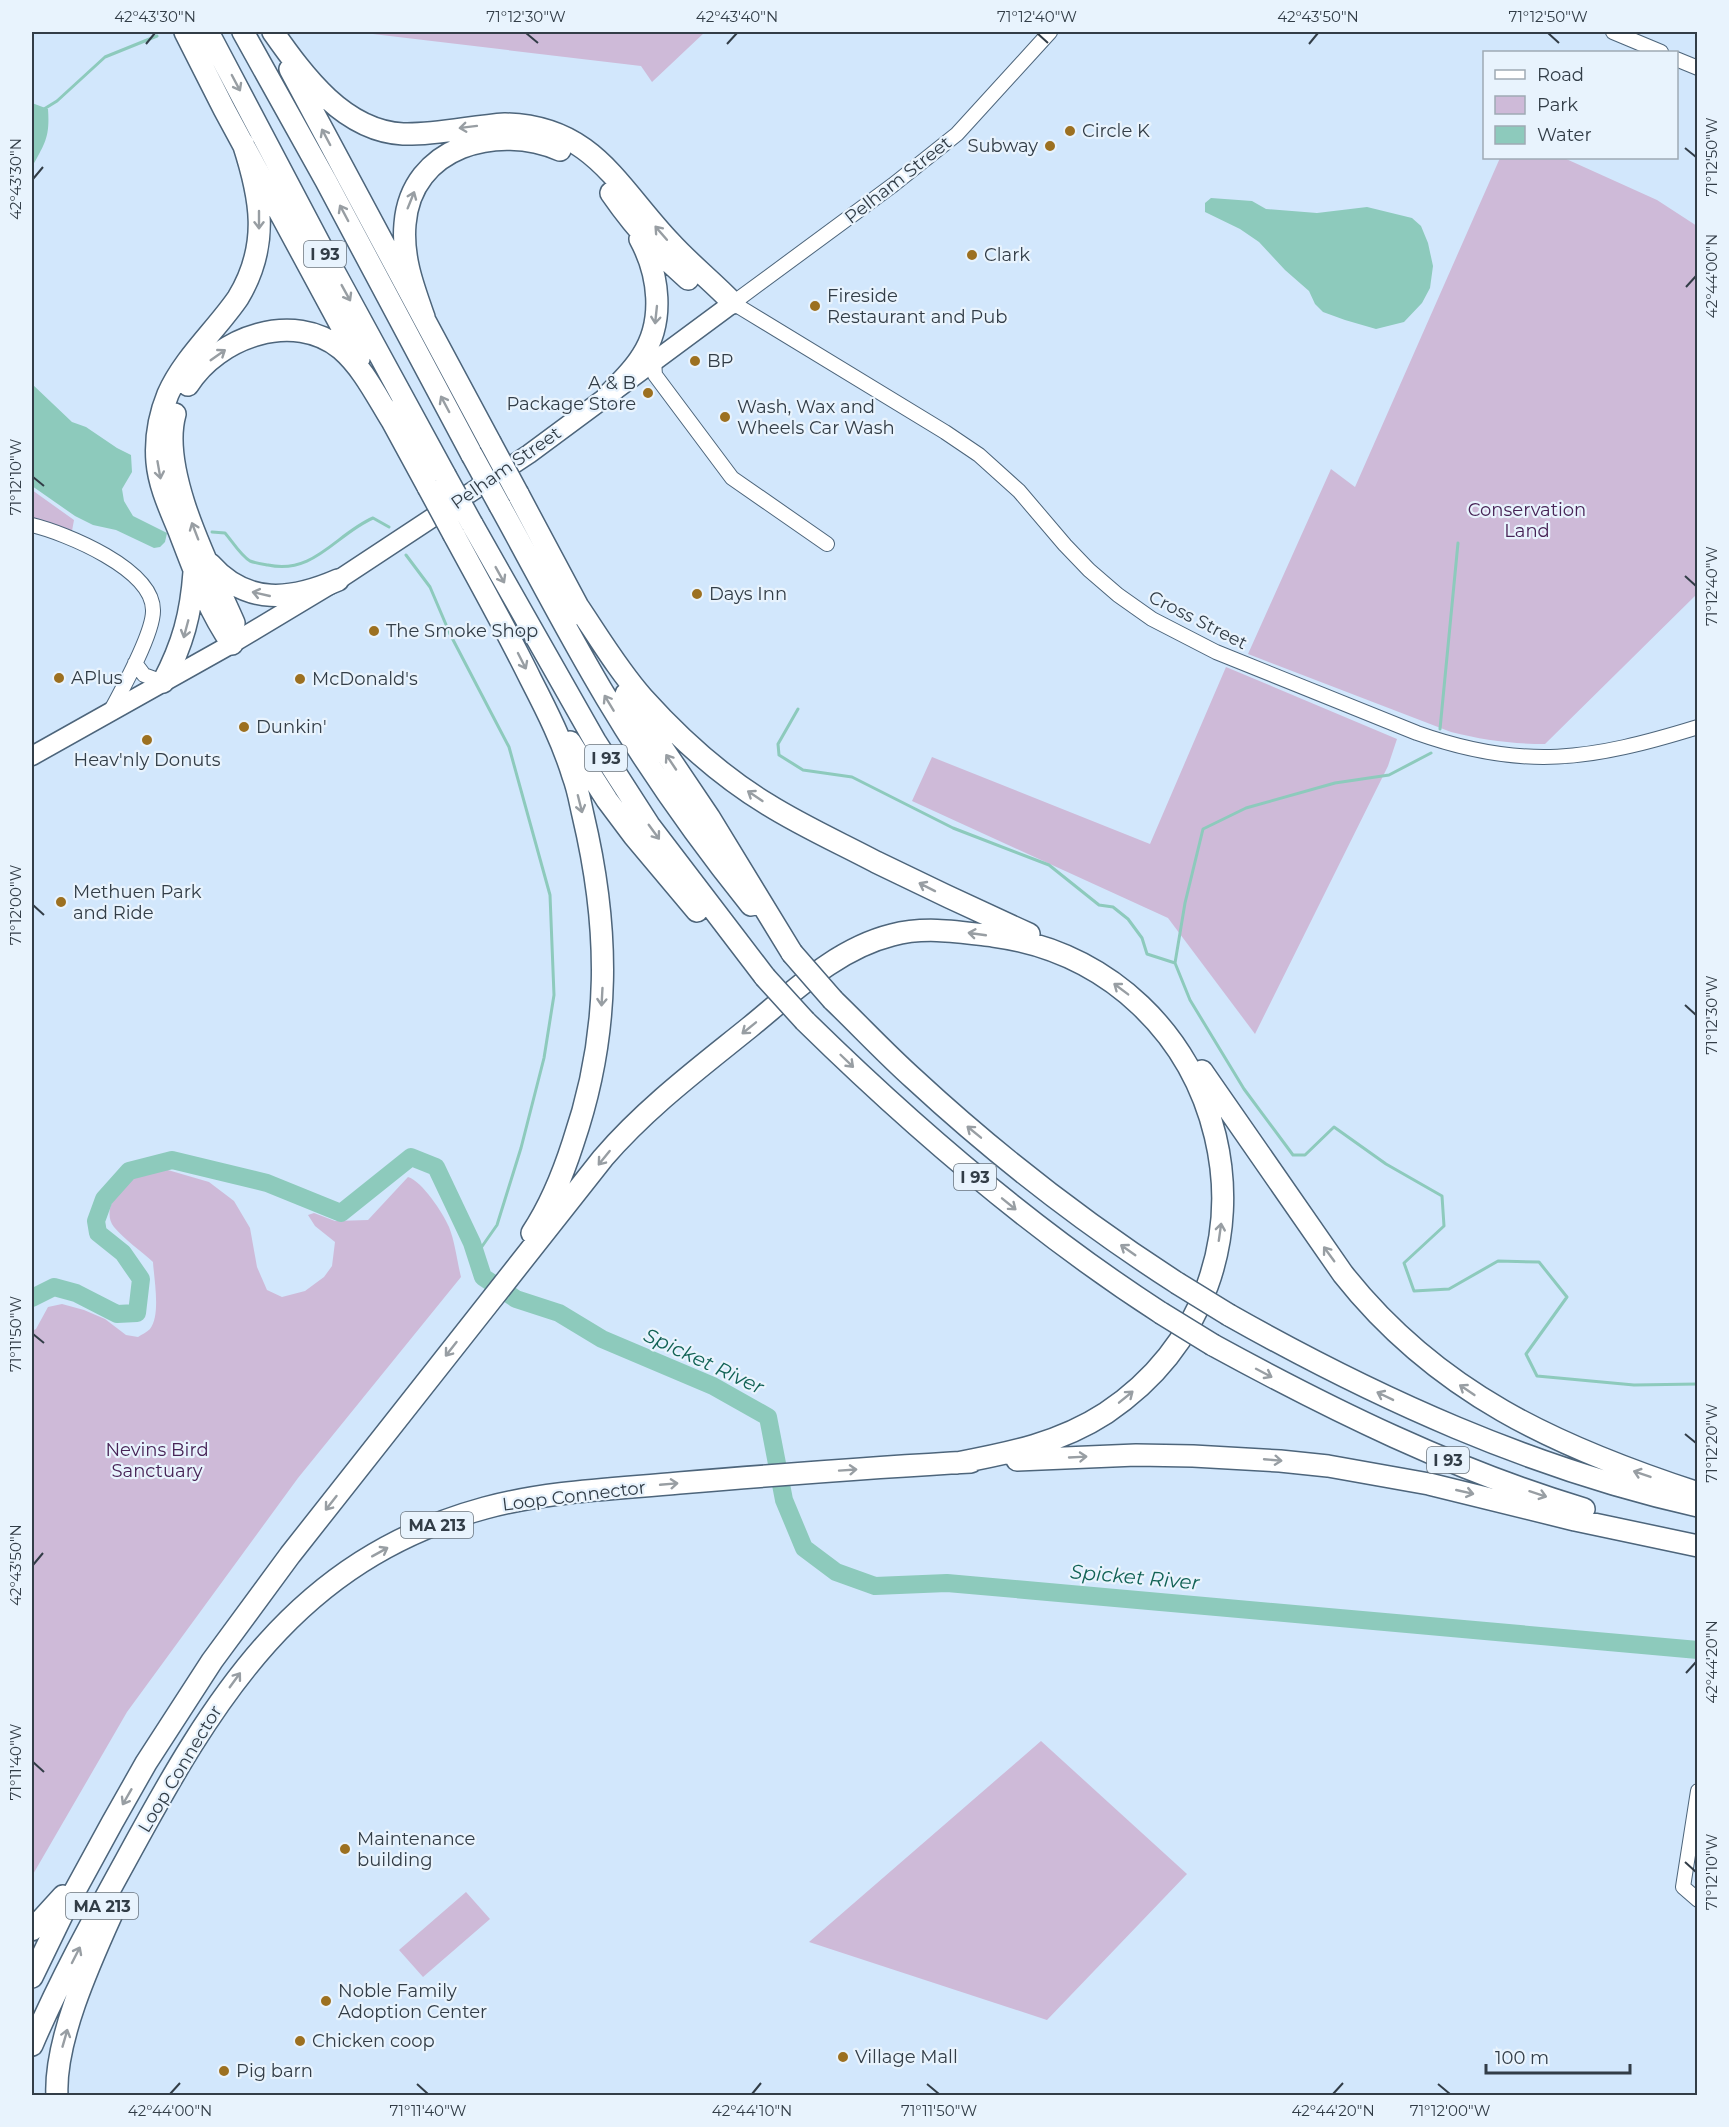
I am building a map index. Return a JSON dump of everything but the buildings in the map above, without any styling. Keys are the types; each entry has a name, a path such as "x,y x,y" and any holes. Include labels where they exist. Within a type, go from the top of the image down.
{"highway":[{"path":"185,32 392,421"},
{"name":"I 93","path":"208,32 335,273 437,481"},
{"name":"I 93","path":"243,32 327,181 472,455 585,661 649,766 730,878 832,1000 912,1078 969,1128 1083,1219 1177,1283 1229,1315 1321,1365 1464,1431 1518,1452 1623,1487 1698,1506"},
{"path":"272,32 314,84 350,117 374,129 403,134 520,124 551,131 580,145 606,167 671,244 733,303"},
{"path":"272,32 365,212 636,710 721,836 792,953"},
{"path":"424,317 407,263 404,234 406,215 412,196 434,165 455,150 480,141 507,138 534,141 560,149 593,172 658,252 691,281 733,303"},
{"path":"243,143 258,196 260,227 256,260 238,298 176,379 165,403 157,431 159,474 168,505 200,565 243,588 262,595 302,594 338,580"},
{"path":"608,395 644,355 652,335 657,309 655,282 649,257 630,220"},
{"path":"232,644 224,632 200,565 176,478 171,435 173,420 183,393 196,375 211,359 235,343 263,333 295,331 311,333 339,347 350,357 392,421 437,481 463,530 537,691 573,776 587,831 600,915 603,995 599,1041 584,1107 570,1154 546,1208 507,1278"},
{"name":"I 93","path":"463,530 655,834 765,977 805,1021 908,1119 963,1167 1070,1251 1161,1313 1213,1345 1338,1411 1474,1471 1572,1505 1698,1540"},
{"path":"163,682 176,658 186,629 200,565"},
{"path":"577,605 641,696 684,739 735,782 803,825 937,892 1030,935 1096,972 1124,991 1186,1050 1349,1281 1418,1353 1464,1388 1536,1430 1605,1460 1698,1493"},
{"path":"537,691 634,836 698,912 765,977"},
{"path":"507,1278 525,1259 603,1158 640,1118 825,966 847,952 891,935 938,930 1015,940 1074,960"},
{"path":"957,1463 1040,1445 1070,1433 1106,1413 1132,1393 1160,1365 1176,1346 1197,1309 1212,1272 1220,1234 1223,1201 1221,1164 1212,1120 1199,1088 1186,1062 1161,1026"},
{"name":"Loop Connector","path":"32,1977 98,1847 159,1743 212,1661 258,1597 507,1278"},
{"path":"957,1463 1136,1455 1280,1461 1366,1472 1429,1484 1575,1520 1698,1546"},
{"name":"Loop Connector","path":"32,2045 113,1884 184,1757 240,1674 281,1626 337,1579 366,1560 426,1529 483,1508 535,1497 780,1475 957,1463"},
{"path":"57,2096 57,2072 78,1998 110,1919 184,1757"},
{"path":"32,1930 64,1895 98,1847"}],"main road":[{"name":"Pelham Street","path":"32,756 232,644 338,580 529,454 733,303"}],"street":[{"name":"Pelham Street","path":"733,303 893,185 957,134 1050,32"},
{"path":"1613,32 1659,51"},
{"path":"1678,59 1698,68"},
{"name":"Cross Street","path":"733,303 968,447 1010,482 1071,552 1118,595 1152,619 1216,652 1444,743 1495,754 1529,758 1592,754 1649,742 1698,727"},
{"path":"654,361 655,375 732,478 827,544"},
{"path":"32,525 62,535 99,553 132,575 146,590 152,602 153,614 135,663 110,712"},
{"path":"135,663 144,675 163,682"},
{"path":"1698,1791 1683,1887 1698,1900"}],"green space":[{"path":"356,32 705,32 652,82 641,66"},
{"name":"Conservation Land","path":"1500,159 1566,159 1657,200 1697,226 1697,594 1545,744 1498,741 1451,732 1248,654 1331,469 1355,487"},
{"path":"32,490 74,520 72,531 32,518"},
{"path":"1226,667 1397,739 1388,766 1255,1034 1168,918 912,801 932,757 1150,844"},
{"name":"Nevins Bird Sanctuary","path":"161,1168 209,1182 234,1201 250,1228 257,1267 267,1290 282,1297 305,1291 324,1277 332,1266 335,1242 315,1226 308,1215 314,1213 335,1221 368,1220 408,1177 426,1191 446,1221 453,1239 461,1277 298,1478 127,1712 32,1876 32,1331 36,1329 48,1307 62,1304 105,1319 126,1335 138,1337 150,1329 156,1306 153,1262 114,1227 110,1219 110,1211 116,1195 129,1181 143,1172"},
{"path":"1041,1741 1187,1874 1047,2020 809,1942"},
{"path":"466,1892 490,1919 423,1977 399,1950"}],"water":[{"path":"32,103 48,109 48,126 46,140 32,167"},
{"path":"1211,198 1252,201 1266,209 1317,213 1367,207 1412,218 1421,226 1428,243 1433,266 1430,288 1422,303 1404,322 1376,329 1323,312 1315,304 1309,291 1259,242 1240,229 1205,212 1205,203"},
{"path":"32,384 72,422 86,427 131,455 132,472 122,489 124,501 133,516 167,533 165,542 160,547 154,548 116,530 93,525 75,516 32,486"}],"waterway":[{"path":"44,109 57,101 105,57 157,36"},
{"path":"212,532 225,533 250,561 284,567 312,559 373,518 389,527"},
{"path":"1440,729 1458,543"},
{"path":"406,555 430,587 450,634 509,747 550,895 554,995 544,1058 521,1148 497,1225 476,1255"},
{"path":"798,709 778,744 779,755 803,770 852,777 953,828 1049,865 1099,905 1113,907 1128,919 1142,938 1147,954 1175,963"},
{"path":"1431,753 1389,775 1335,783 1246,808 1203,829 1185,903 1175,963 1190,1000 1244,1089 1293,1155 1305,1155 1334,1127 1386,1164 1442,1196 1444,1226 1404,1263 1414,1291 1449,1289 1498,1261 1539,1262 1567,1297 1526,1354 1537,1376 1634,1385 1698,1384"},
{"name":"Spicket River","path":"32,1298 54,1287 76,1293 117,1314 137,1313 141,1279 123,1253 98,1233 96,1221 104,1199 129,1171 172,1160 267,1183 341,1213 411,1157 436,1167 472,1243 483,1277 516,1299 559,1313 602,1339 713,1386 768,1417 784,1500 804,1548 836,1572 875,1586 947,1583 1698,1650"}],"place":[{"name":"Circle K","path":"1070,131"},
{"name":"Subway","path":"1050,146"},
{"name":"Clark","path":"972,255"},
{"name":"Fireside Restaurant and Pub","path":"815,306"},
{"name":"BP","path":"695,361"},
{"name":"A & B Package Store","path":"648,393"},
{"name":"Wash, Wax and Wheels Car Wash","path":"725,417"},
{"name":"Days Inn","path":"697,594"},
{"name":"The Smoke Shop","path":"374,631"},
{"name":"APlus","path":"59,678"},
{"name":"McDonald's","path":"300,679"},
{"name":"Dunkin'","path":"244,727"},
{"name":"Heav'nly Donuts","path":"147,740"},
{"name":"Methuen Park and Ride","path":"61,902"},
{"name":"Maintenance building","path":"345,1849"},
{"name":"Noble Family Adoption Center","path":"326,2001"},
{"name":"Chicken coop","path":"300,2041"},
{"name":"Village Mall","path":"843,2057"},
{"name":"Pig barn","path":"224,2071"}]}
